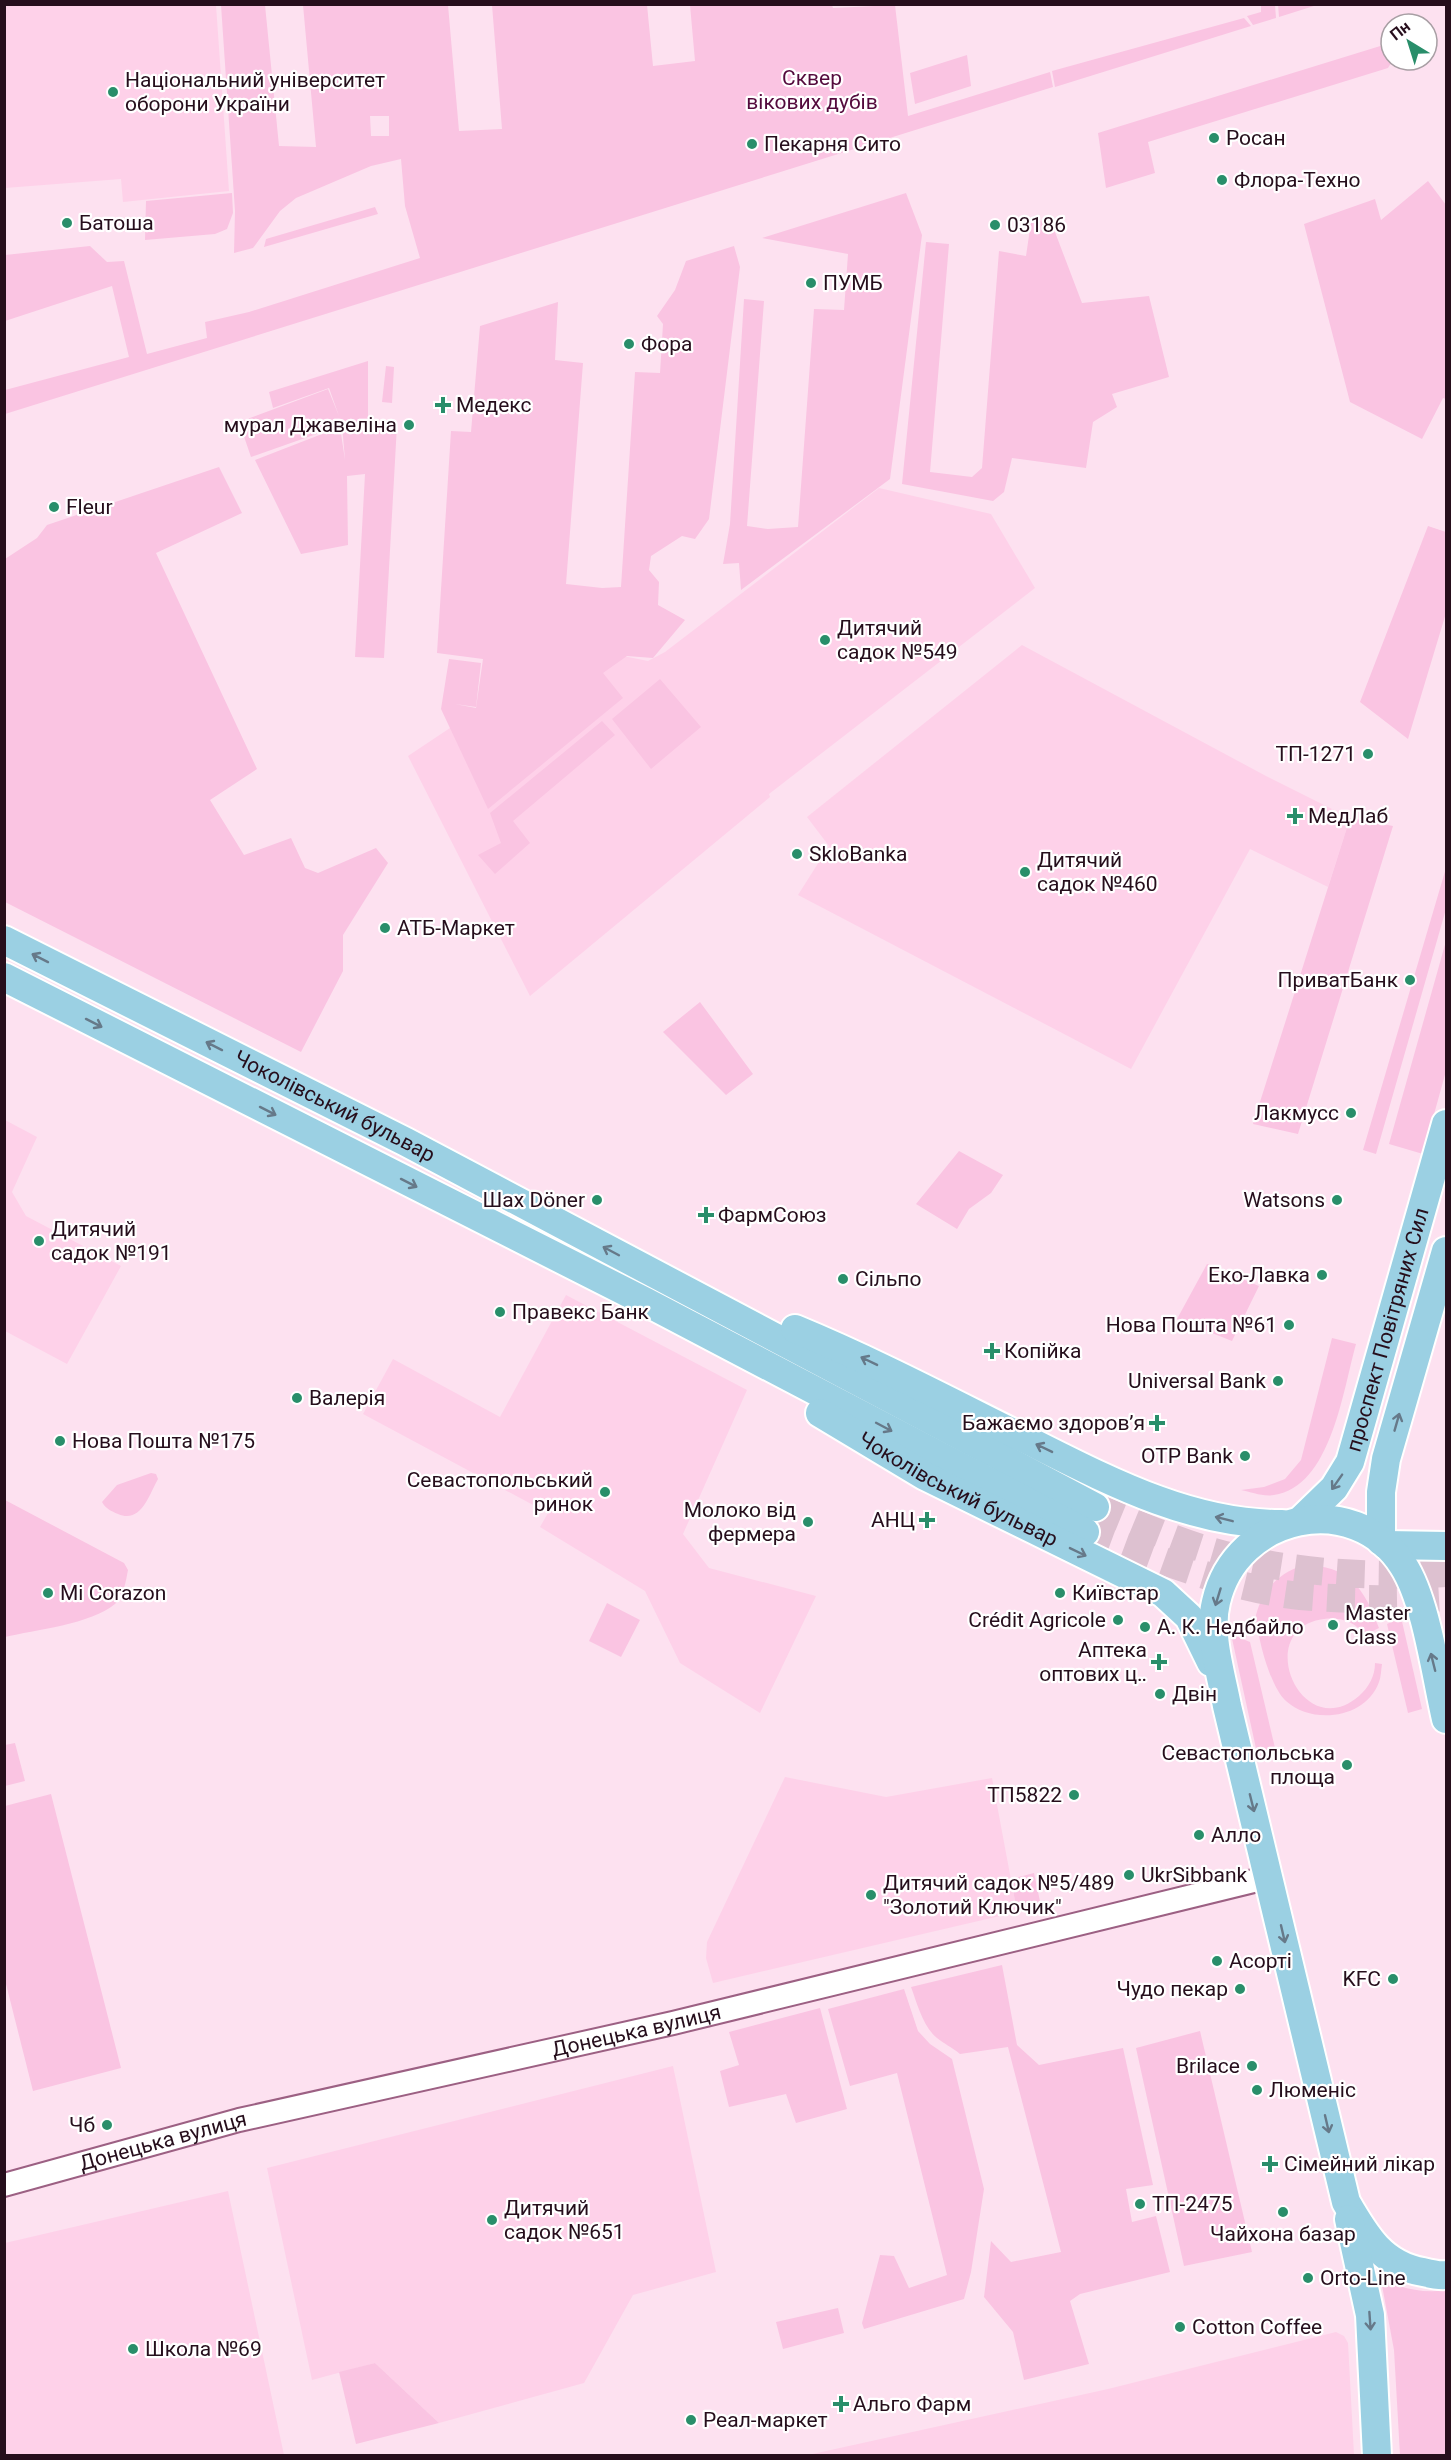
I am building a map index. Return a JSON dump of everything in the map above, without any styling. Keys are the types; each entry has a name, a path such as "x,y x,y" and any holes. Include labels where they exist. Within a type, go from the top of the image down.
{"main road":[{"name":"Чоколівський бульвар","path":"4,940 406,1142 663,1278 1090,1520 646,1302 4,977"},
{"name":"проспект Повітряних Сил","path":"1292,1522 1334,1488 1350,1462 1446,1124"},
{"name":"проспект Повітряних Сил","path":"1384,1543 1381,1492 1386,1459 1446,1251"},
{"name":"Чоколівський бульвар","path":"663,1278 863,1358 1118,1485 1180,1508 1247,1524 1292,1522"},
{"name":"Чоколівський бульвар","path":"646,1302 744,1368 925,1476 1163,1593 1189,1617 1206,1648 1227,1706"},
{"path":"1377,2456 1370,2315 1346,2202 1270,1878 1227,1706 1215,1639 1215,1603 1224,1577 1239,1554 1257,1539 1292,1522 1346,1524 1384,1543 1402,1564 1414,1586 1446,1719"},
{"path":"1384,1543 1446,1546"},
{"path":"1346,2202 1365,2235 1383,2256 1407,2270 1446,2275"}],"street":[{"name":"Донецька вулиця","path":"4,2185 250,2118 673,2023 1270,1878"}],"shaded area":[{"name":"Національний університет оборони України","path":"4,5 216,5 229,191 123,202 121,179 5,188"},
{"path":"879,488 991,514 1035,588 769,794 770,797 530,996 408,756 573,646 648,661 665,652"},
{"name":"Дитячий садок №460","path":"1022,645 1266,776 1350,818 1328,887 1250,849 1131,1069 798,895 829,846 807,817"},
{"name":"Дитячий садок №191","path":"5,1120 37,1137 12,1192 26,1216 121,1266 67,1364 5,1331"},
{"name":"Севастопольський ринок","path":"566,1295 747,1390 683,1534 709,1568 816,1596 760,1713 680,1663 645,1591 540,1527 548,1513 363,1414 393,1359 500,1417"},
{"name":"Дитячий садок №5/489 \"Золотий Ключик\"","path":"785,1777 886,1797 992,1778 1017,1912 713,1983 706,1958 707,1942"},
{"name":"Дитячий садок №651","path":"673,2066 716,2272 633,2295 584,2383 439,2423 375,2363 312,2380 267,2168"},
{"name":"Школа №69","path":"228,2191 284,2455 5,2455 5,2243"},
{"path":"1336,2332 1344,2336 1348,2343 1354,2455 808,2455 1108,2389"}],"green space":[{"path":"1278,4 1317,4 1317,5 1279,17"},
{"name":"Сквер вікових дубів","path":"221,5 265,5 279,146 316,147 303,5 448,5 459,131 502,129 492,5 647,5 653,66 695,61 690,5 832,5 833,8 895,5 908,116 1050,72 1053,87 5,414 5,390 129,357 112,286 5,321 5,255 90,246 107,262 124,261 147,354 207,338 205,322 249,312 420,258 405,206 401,159 371,166 296,198 280,211 253,248 234,253 235,211","holes":["370,116 389,116 389,136 371,136"]},
{"path":"1261,5 1275,5 1276,18 1253,25 1247,16 1261,12"},
{"path":"1244,18 1251,26 1055,87 1052,71"},
{"path":"1379,46 1379,71 1148,142 1155,173 1106,188 1098,133"},
{"path":"967,55 971,86 915,104 910,73"},
{"path":"1428,181 1446,205 1446,399 1443,398 1422,439 1350,402 1304,224 1375,199 1381,220"},
{"path":"232,193 233,213 227,229 215,234 145,240 146,201"},
{"path":"906,193 922,235 890,479 741,590 739,563 723,564 730,524 744,299 764,301 747,526 768,529 798,527 814,309 844,310 848,254 762,238"},
{"path":"375,207 378,214 264,247 266,239"},
{"path":"1050,219 1082,303 1149,296 1169,377 1112,394 1117,407 1093,422 1086,468 1012,458 1004,492 993,501 902,484 926,242 949,244 930,472 972,477 982,468 999,251 1026,256 1031,222"},
{"path":"734,246 740,267 709,519 695,539 682,536 651,556 649,570 659,582 658,605 685,620 653,658 627,656 603,673 623,698 488,809 441,709 449,659 481,663 476,707 455,704 476,708 483,659 437,653 451,431 471,432 480,326 558,302 555,360 583,363 566,584 602,588 621,587 635,372 660,373 663,324 657,316 675,290 686,261"},
{"path":"368,361 368,422 397,425 384,658 355,657 365,474 347,476 348,545 301,554 255,460 340,427 345,460 342,425 251,457 239,422 328,389 339,416 329,388 273,408 269,392"},
{"path":"386,366 394,367 392,403 382,402"},
{"path":"219,467 242,513 156,553 257,769 210,800 244,855 291,838 305,868 318,873 376,848 388,863 343,935 343,971 301,1052 5,902 5,559 37,538 47,525"},
{"path":"1428,526 1446,532 1446,613 1408,739 1360,702"},
{"path":"660,679 701,727 651,769 612,719"},
{"path":"602,721 615,735 513,821 530,843 495,874 478,855 501,843 490,813"},
{"path":"1350,818 1393,826 1298,1134 1253,1124"},
{"path":"1446,868 1446,909 1376,1154 1363,1150"},
{"path":"1446,941 1446,1071 1423,1154 1389,1144"},
{"path":"700,1002 753,1074 726,1095 663,1032"},
{"path":"959,1151 1003,1175 991,1193 969,1209 957,1229 916,1204"},
{"path":"1207,1264 1259,1286 1232,1341 1177,1319"},
{"path":"1332,1338 1356,1344 1332,1434 1322,1456 1309,1474 1293,1488 1274,1495 1261,1495 1241,1490 1264,1487 1285,1479 1301,1460"},
{"path":"151,1473 156,1474 158,1479 143,1506 133,1515 118,1514 102,1502 117,1485"},
{"path":"5,1500 124,1563 128,1570 121,1597 115,1604 92,1617 5,1637"},
{"path":"1303,1565 1332,1569 1353,1582 1367,1601 1379,1628 1365,1635 1347,1621 1324,1619 1302,1627 1291,1642 1288,1661 1292,1680 1303,1696 1319,1706 1338,1707 1359,1696 1371,1681 1375,1663 1382,1664 1380,1680 1372,1694 1363,1704 1351,1711 1323,1715 1297,1709 1280,1694 1270,1673 1262,1648 1256,1615 1267,1590 1286,1573"},
{"path":"607,1603 640,1620 621,1657 589,1641"},
{"path":"1401,1617 1422,1709 1408,1713 1387,1624"},
{"path":"1231,1634 1250,1642 1275,1748 1257,1753"},
{"path":"15,1743 25,1781 5,1786 5,1745"},
{"path":"51,1794 121,2068 33,2091 5,1980 5,1806"},
{"path":"1034,1873 1041,1906 1017,1912 1011,1879"},
{"path":"1002,1965 1017,2045 1039,2065 1123,2048 1153,2185 1126,2189 1132,2222 1156,2216 1170,2272 1080,2294 1070,2301 1089,2364 1024,2380 1013,2332 984,2297 991,2241 1011,2262 1061,2252 1008,2047 960,2054 937,2038 928,2028 911,1987"},
{"path":"904,1989 918,2031 930,2044 952,2059 984,2189 971,2272 964,2299 864,2329 862,2323 880,2255 894,2256 909,2288 947,2275 897,2073 850,2086 828,2009"},
{"path":"820,2008 847,2109 796,2123 786,2094 729,2107 720,2071 739,2065 729,2032"},
{"path":"1200,2031 1252,2252 1184,2266 1136,2048"},
{"path":"1381,2280 1413,2290 1446,2290 1446,2455 1400,2455 1394,2350"},
{"path":"838,2308 844,2333 783,2349 776,2322"},
{"path":"375,2363 439,2423 356,2444 339,2372"}],"tunnel":[{"path":"1095,1507 1198,1547 1260,1563 1339,1573 1392,1575 1446,1573"},
{"path":"1085,1532 1218,1579 1272,1592 1355,1599 1446,1597"}],"place":[{"name":"Національний університет оборони України","path":"113,92"},
{"name":"Росан","path":"1214,138"},
{"name":"Пекарня Сито","path":"752,144"},
{"name":"Флора-Техно","path":"1222,180"},
{"name":"Батоша","path":"67,223"},
{"name":"03186","path":"995,225"},
{"name":"ПУМБ","path":"811,283"},
{"name":"Фора","path":"629,344"},
{"name":"Медекс","path":"443,405"},
{"name":"мурал Джавеліна","path":"409,425"},
{"name":"Fleur","path":"54,507"},
{"name":"Дитячий садок №549","path":"825,640"},
{"name":"ТП-1271","path":"1368,754"},
{"name":"МедЛаб","path":"1295,816"},
{"name":"SkloBanka","path":"797,854"},
{"name":"Дитячий садок №460","path":"1025,872"},
{"name":"АТБ-Маркет","path":"385,928"},
{"name":"ПриватБанк","path":"1410,980"},
{"name":"Лакмусс","path":"1351,1113"},
{"name":"Шах Döner","path":"597,1200"},
{"name":"Watsons","path":"1337,1200"},
{"name":"ФармСоюз","path":"706,1215"},
{"name":"Дитячий садок №191","path":"39,1241"},
{"name":"Еко-Лавка","path":"1322,1275"},
{"name":"Сільпо","path":"843,1279"},
{"name":"Правекс Банк","path":"500,1312"},
{"name":"Нова Пошта №61","path":"1289,1325"},
{"name":"Копійка","path":"992,1351"},
{"name":"Universal Bank","path":"1278,1381"},
{"name":"Валерія","path":"297,1398"},
{"name":"Бажаємо здоровʼя","path":"1157,1423"},
{"name":"Нова Пошта №175","path":"60,1441"},
{"name":"OTP Bank","path":"1245,1456"},
{"name":"Севастопольський ринок","path":"605,1492"},
{"name":"АНЦ","path":"927,1520"},
{"name":"Молоко від фермера","path":"808,1522"},
{"name":"Mi Corazon","path":"48,1593"},
{"name":"Київстар","path":"1060,1593"},
{"name":"Crédit Agricole","path":"1118,1620"},
{"name":"Master Class","path":"1333,1625"},
{"name":"А. К. Недбайло","path":"1145,1627"},
{"name":"Аптека оптових ц‥","path":"1159,1662"},
{"name":"Двін","path":"1160,1694"},
{"name":"Севастопольська площа","path":"1347,1765"},
{"name":"ТП5822","path":"1074,1795"},
{"name":"Алло","path":"1199,1835"},
{"name":"UkrSibbank","path":"1129,1875"},
{"name":"Дитячий садок №5/489 \"Золотий Ключик\"","path":"871,1895"},
{"name":"Асорті","path":"1217,1961"},
{"name":"KFC","path":"1393,1979"},
{"name":"Чудо пекар","path":"1240,1989"},
{"name":"Brilace","path":"1252,2066"},
{"name":"Люменіс","path":"1257,2090"},
{"name":"Чб","path":"107,2125"},
{"name":"Сімейний лікар","path":"1270,2164"},
{"name":"ТП-2475","path":"1140,2204"},
{"name":"Чайхона базар","path":"1283,2212"},
{"name":"Дитячий садок №651","path":"492,2220"},
{"name":"Orto-Line","path":"1308,2278"},
{"name":"Cotton Coffee","path":"1180,2327"},
{"name":"Школа №69","path":"133,2349"},
{"name":"Альго Фарм","path":"841,2404"},
{"name":"Реал-маркет","path":"691,2420"}]}
